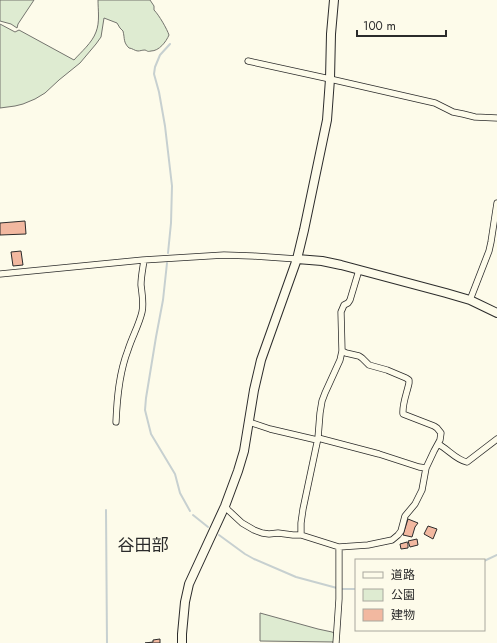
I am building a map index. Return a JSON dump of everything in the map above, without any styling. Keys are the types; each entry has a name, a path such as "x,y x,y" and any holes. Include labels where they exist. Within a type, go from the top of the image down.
{"street":[{"path":"182,643 185,602 189,584 225,506 238,471 244,451 254,390 262,360 297,259 304,230 327,120 334,0"},
{"path":"248,62 435,103 453,112 475,117 497,118"},
{"path":"470,300 489,251 497,203"},
{"path":"0,274 144,260 224,255 297,259 322,261 359,270 470,300 497,313"},
{"path":"116,422 118,392 124,363 142,311 141,276 144,260"},
{"path":"301,534 303,509 318,439 322,401 338,365 342,351 341,312 344,305 350,300 359,270"},
{"path":"225,506 242,522 258,532 269,534 301,534 339,547 378,543 392,540 398,535 401,531 405,516 415,504 422,490 426,468 440,440 441,433 437,428 403,414 409,380 387,370 369,365 362,358 342,351"},
{"path":"248,422 277,431 318,439 379,454 426,468"},
{"path":"438,444 467,462 497,439"},
{"path":"336,643 339,599 339,547"}],"green space":[{"path":"0,0 34,0 18,24 17,28 11,24 0,21"},
{"path":"98,0 150,0 154,6 154,10 167,29 169,35 168,38 162,46 154,51 136,51 127,46 123,31 117,23 104,18 101,37 80,63 45,93 35,99 23,104 0,108 0,24 15,32 19,30 74,60 89,44 96,32 98,20"},
{"path":"260,613 332,632 334,633 335,642 260,641"}],"building":[{"path":"25,221 26,234 0,235 0,223"},
{"path":"21,251 23,265 13,266 11,252"},
{"path":"408,519 418,523 412,537 403,535"},
{"path":"428,526 437,529 433,539 424,534"},
{"path":"417,539 418,545 410,547 408,541"},
{"path":"407,542 408,548 401,549 400,544"},
{"path":"160,639 160,643 145,643 153,642 153,640"}],"waterway":[{"path":"168,253 171,223 172,186 165,126 154,74 160,55 170,44"},
{"path":"167,263 163,300 145,410 151,434 175,474 180,493 190,511"},
{"path":"106,510 107,643"},
{"path":"193,515 208,527"},
{"path":"219,535 254,559 296,577 337,588"},
{"path":"485,561 497,555"},
{"path":"343,589 355,589"}],"district":[{"name":"谷田部","path":"143,545"}]}
